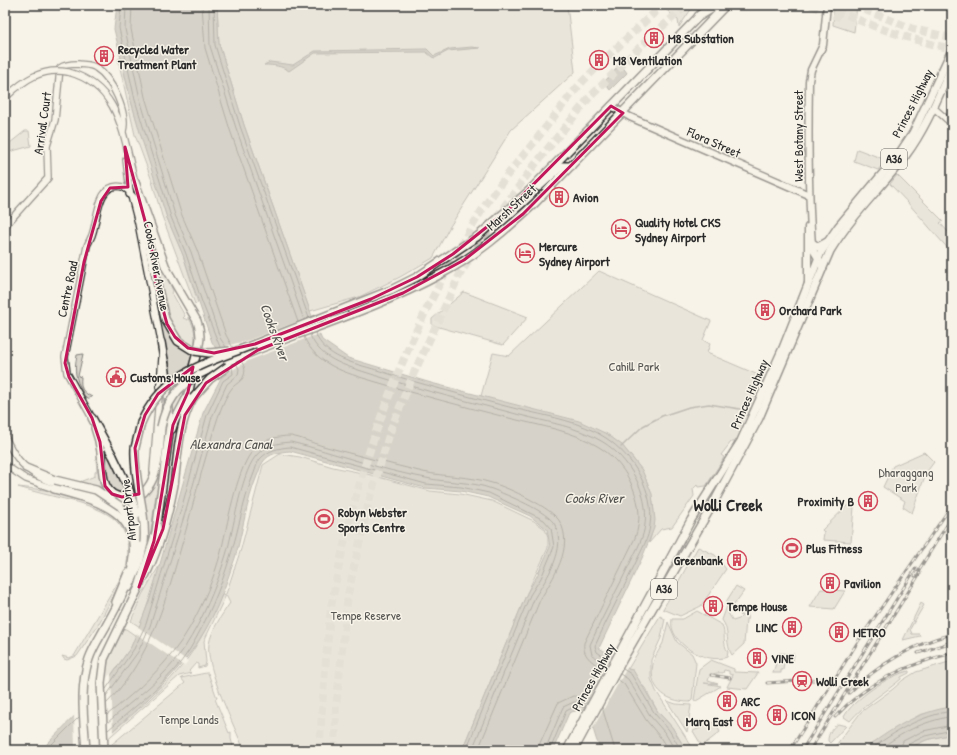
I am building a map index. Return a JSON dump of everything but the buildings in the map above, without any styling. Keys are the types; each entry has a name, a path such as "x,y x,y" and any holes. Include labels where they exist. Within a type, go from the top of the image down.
{"highway":[{"path":"699,16 722,6"}],"main road":[{"name":"Marsh Street","path":"341,314 417,277 459,250 508,210 710,5"},
{"name":"West Botany Street","path":"822,267 819,257 813,251 809,221 809,81 811,70 823,44 827,5"},
{"name":"Marsh Street","path":"256,347 414,288 464,260 514,222 571,166 623,113 722,6"},
{"name":"Princes Highway","path":"574,750 584,726 621,658 695,512 741,441 782,348 819,257 827,242 910,138 920,121 952,50"},
{"name":"Princes Highway","path":"621,658 712,507 759,418 789,351 822,267 841,233 916,141 934,108 952,66"},
{"name":"Flora Street","path":"612,106 623,113 809,195"},
{"path":"508,210 528,196 562,166 571,166"},
{"path":"135,182 153,251 156,284"},
{"path":"135,182 166,268 197,321 201,335 188,392 173,425 163,478"},
{"path":"130,193 136,201 145,231 163,314 170,330 178,341 194,350 214,353 256,347"},
{"path":"808,283 807,236 809,221"},
{"path":"812,244 818,247 827,242"},
{"path":"139,587 154,541 170,420 167,377 161,342"},
{"path":"67,492 119,503 144,491 152,482 157,470 161,427 169,403 177,391 187,382 205,371 256,347"},
{"name":"Airport Drive","path":"104,750 101,683 104,659 107,649 152,560 163,529 173,488 183,422 193,398 201,388 215,375 256,347"},
{"name":"Airport Drive","path":"86,750 83,704 84,678 89,659 140,564 144,523 136,473 135,456 138,431 148,408 164,388 184,373 256,347"},
{"path":"92,418 113,456 134,502 139,523 142,542 127,590"},
{"path":"92,418 100,442 103,475 107,488 114,495 122,497 144,491"},
{"path":"24,466 67,492 94,500 114,510 125,522 131,536 133,547 132,563 107,625"},
{"path":"53,484 96,490 119,503 134,526 138,538 138,553"},
{"name":"Princes Highway","path":"567,750 584,726"}],"street":[{"name":"Arrival Court","path":"5,226 48,178 47,146 56,120 60,68 70,64 96,67 105,76 114,89 119,101 123,120 123,131"},
{"path":"6,97 32,76 52,71 68,72 95,83 108,96 115,109 123,131 135,182"},
{"path":"934,108 952,124"},
{"name":"Cooks River Avenue","path":"126,147 130,193 141,236 161,342 162,363 154,464 144,491"},
{"name":"Centre Road","path":"92,418 67,373 65,354 87,249 93,234 102,198 106,191 114,186 123,187 130,193"},
{"path":"5,436 13,452 24,466"},
{"path":"5,465 21,476 38,484 53,484"}],"highlighted area":[{"path":"611,106 623,113 523,214 464,260 403,293 258,350 206,383 185,415 163,529 139,587 154,541 173,425 188,392 193,367 158,394 145,415 135,448 139,494 122,497 112,494 105,486 100,442 92,418 69,377 65,363 84,262 101,201 110,188 128,187 125,147 151,243 156,284 167,324 175,337 188,348 214,353 255,344 371,299 417,277 453,254 508,210"}],"green space":[{"path":"217,5 567,5 575,72 511,130 449,228 433,258 400,277 359,297 310,311 244,125 219,44"},
{"path":"661,5 694,5 679,27 678,20"},
{"path":"834,5 857,5 854,32 833,25"},
{"path":"121,58 131,101 167,218 183,255 198,303 195,304 162,216 151,178 135,135 118,59"},
{"path":"25,131 29,131 31,146 5,153 5,147"},
{"path":"857,149 886,160 878,170 854,161"},
{"path":"897,175 943,221 940,223 952,236 952,253 890,184"},
{"path":"161,263 173,291 172,293 185,316 183,318 188,320 188,317 194,328 194,347 184,340 177,331 167,311 157,265"},
{"name":"Cahill Park","path":"599,271 711,321 703,340 710,344 707,353 763,377 763,383 754,407 749,409 751,412 736,442 731,442 721,455 724,457 706,486 698,487 697,485 693,489 694,496 672,527 661,529 649,543 653,527 654,511 652,496 640,469 620,444 607,434 481,396 493,353 509,356"},
{"path":"464,292 528,317 503,345 432,325 432,319"},
{"path":"158,310 173,341 184,350 193,353 186,373 184,394 174,414 171,414 168,372 170,367 169,358 166,358"},
{"path":"83,354 78,376 81,377 82,389 92,397 86,399 78,382 75,368 77,355"},
{"path":"160,385 165,385 167,422 159,491 156,493 149,546 142,568 146,551 147,531 143,498 150,491 158,474 162,457 165,429 158,427"},
{"path":"105,447 126,489 123,493 116,491 108,481 104,461 103,448"},
{"name":"Dharaggang Park","path":"924,452 934,462 926,473 912,513 903,507 905,501 883,487 893,466"},
{"name":"Tempe Reserve","path":"280,454 300,457 333,467 367,474 430,491 460,494 492,501 534,521 545,529 548,537 548,548 527,593 462,750 244,750 216,682 209,655 209,644 212,633 230,603 226,595 204,641 205,666 198,668 198,664 196,663 189,671 191,673 179,676 95,750 91,750 158,692 182,666 192,652 222,595 226,594 241,549 263,465"},
{"path":"96,459 98,459 100,485 103,491 77,483 95,476 95,472 97,471"},
{"path":"18,487 45,490 72,497 111,511 121,521 131,545 128,568 98,625 77,656 67,660 62,656 69,658 74,656 126,569 128,553 127,540 116,521 107,514 83,504"},
{"path":"850,503 854,507 851,542 823,540 824,532 822,530"},
{"path":"698,547 715,555 726,569 701,606 680,616 663,609"},
{"path":"162,561 140,627 131,621 142,595"},
{"path":"736,586 744,591 728,613 733,621 739,619 742,616 740,615 747,608 748,619 746,619 744,644 732,655 726,628 722,620 727,606 726,602"},
{"path":"821,589 845,591 834,609 810,607"},
{"path":"921,603 924,605 910,629 912,634 919,634 920,636 903,640"},
{"path":"697,611 722,625 725,645 728,652 727,657 719,659 699,655 682,644 676,636 672,628 672,619 683,619"},
{"path":"660,616 665,619 661,638 651,660 651,679 656,691 694,750 686,750 672,727 658,712 645,688 628,669"},
{"path":"668,622 677,642 692,654 696,663 692,700 690,702 673,699 666,696 655,685 653,678 652,670 654,660 663,643"},
{"path":"120,629 126,629 136,636 131,647 104,685 110,651"},
{"path":"779,653 794,654 793,661 784,663 781,673 773,673"},
{"path":"711,660 734,669 734,672 758,673 747,689 727,687 733,675 729,674 729,671 724,670 723,673 713,674 708,681 718,684 704,683 721,686 696,701 694,700 699,669"},
{"path":"952,661 952,707 919,715 863,750 829,750 834,748 861,712 903,680 916,672"},
{"path":"909,671 909,673 901,677 901,679 862,709 850,721 844,717 848,710 863,696 892,677"},
{"name":"Tempe Lands","path":"208,673 217,698 215,699 229,733 231,732 234,750 117,750 116,744 108,750 105,750 185,683 181,678"},
{"path":"667,701 676,704 691,705 687,732"},
{"path":"715,722 720,732 702,746 693,731"},
{"path":"838,724 846,726 830,743 828,738 830,733"},
{"path":"952,734 952,750 906,750 926,740"}],"water":[{"name":"Cooks River","path":"117,5 217,5 219,44 244,125 314,322 322,340 348,358 431,383 579,421 607,434 622,445 642,470 652,494 655,520 654,528 642,558 599,648 624,663 628,669 633,670 658,712 672,727 686,750 601,750 588,715 586,712 576,711 569,713 553,750 462,750 527,593 537,576 550,547 547,529 530,516 488,497 461,491 425,488 290,451 272,455 265,459 261,465 250,496 238,548 223,592 212,617 199,640 184,661 168,680 91,750 41,750 104,686 131,647 150,599 203,413 221,378 230,371 212,342 183,255 167,218 143,143 131,101 114,29"},
{"path":"472,47 480,48 448,51 435,58 426,52 315,53 289,71 278,66 264,65 270,62 293,65 315,51 427,49 434,56 450,49"},
{"path":"619,66 622,66 627,73 610,90 604,82"},
{"path":"952,707 952,734 926,740 906,750 863,750 905,722 940,709"}],"pier":[{"path":"314,315 321,333 250,360 218,378 227,371 214,349 249,340"},
{"path":"138,627 188,661 184,666 135,633"},
{"path":"610,653 612,655 579,713 576,712"},
{"path":"614,656 625,662 628,666 592,730 588,718 581,713"},
{"path":"111,673 113,733 94,750 75,750 74,713"}],"waterway":[{"path":"621,447 643,426 662,416 689,407 709,404 740,409"}],"tunnel":[{"path":"320,750 330,613 342,551 355,500 370,451 406,354 452,260 485,205 583,81 663,5"},
{"path":"335,750 336,707 348,594 369,501 391,429 413,375 460,274 501,211 533,167 589,98 645,42 687,5"},
{"path":"811,5 841,18"},
{"path":"825,5 887,31 952,49"},
{"path":"853,5 913,29 952,38"}],"railway":[{"path":"790,750 859,640 952,505"},
{"path":"915,576 952,517"},
{"path":"802,750 916,568"},
{"path":"810,750 920,573"},
{"path":"849,693 872,673 897,657 938,638 952,634"},
{"path":"918,653 952,642"},
{"path":"835,717 860,694 888,676 919,663 952,653"},
{"path":"711,675 730,678"},
{"path":"767,683 827,679"}],"place":[{"name":"M8 Substation","path":"654,38"},
{"name":"Recycled Water Treatment Plant","path":"104,56"},
{"name":"M8 Ventilation","path":"599,60"},
{"name":"Avion","path":"559,197"},
{"name":"Quality Hotel CKS Sydney Airport","path":"621,229"},
{"name":"Mercure Sydney Airport","path":"525,253"},
{"name":"Orchard Park","path":"765,310"},
{"name":"Customs House","path":"116,377"},
{"name":"Proximity B","path":"868,501"},
{"name":"Robyn Webster Sports Centre","path":"324,519"},
{"name":"Plus Fitness","path":"792,548"},
{"name":"Greenbank","path":"737,560"},
{"name":"Pavilion","path":"830,583"},
{"name":"Tempe House","path":"713,606"},
{"name":"LINC","path":"792,627"},
{"name":"METRO","path":"839,632"},
{"name":"VINE","path":"757,658"},
{"name":"Wolli Creek","path":"802,681"},
{"name":"ARC","path":"727,701"},
{"name":"ICON","path":"777,715"},
{"name":"Marq East","path":"747,721"}],"district":[{"name":"Wolli Creek","path":"728,505"}],"water label":[{"name":"Alexandra Canal","path":"231,444"}]}
